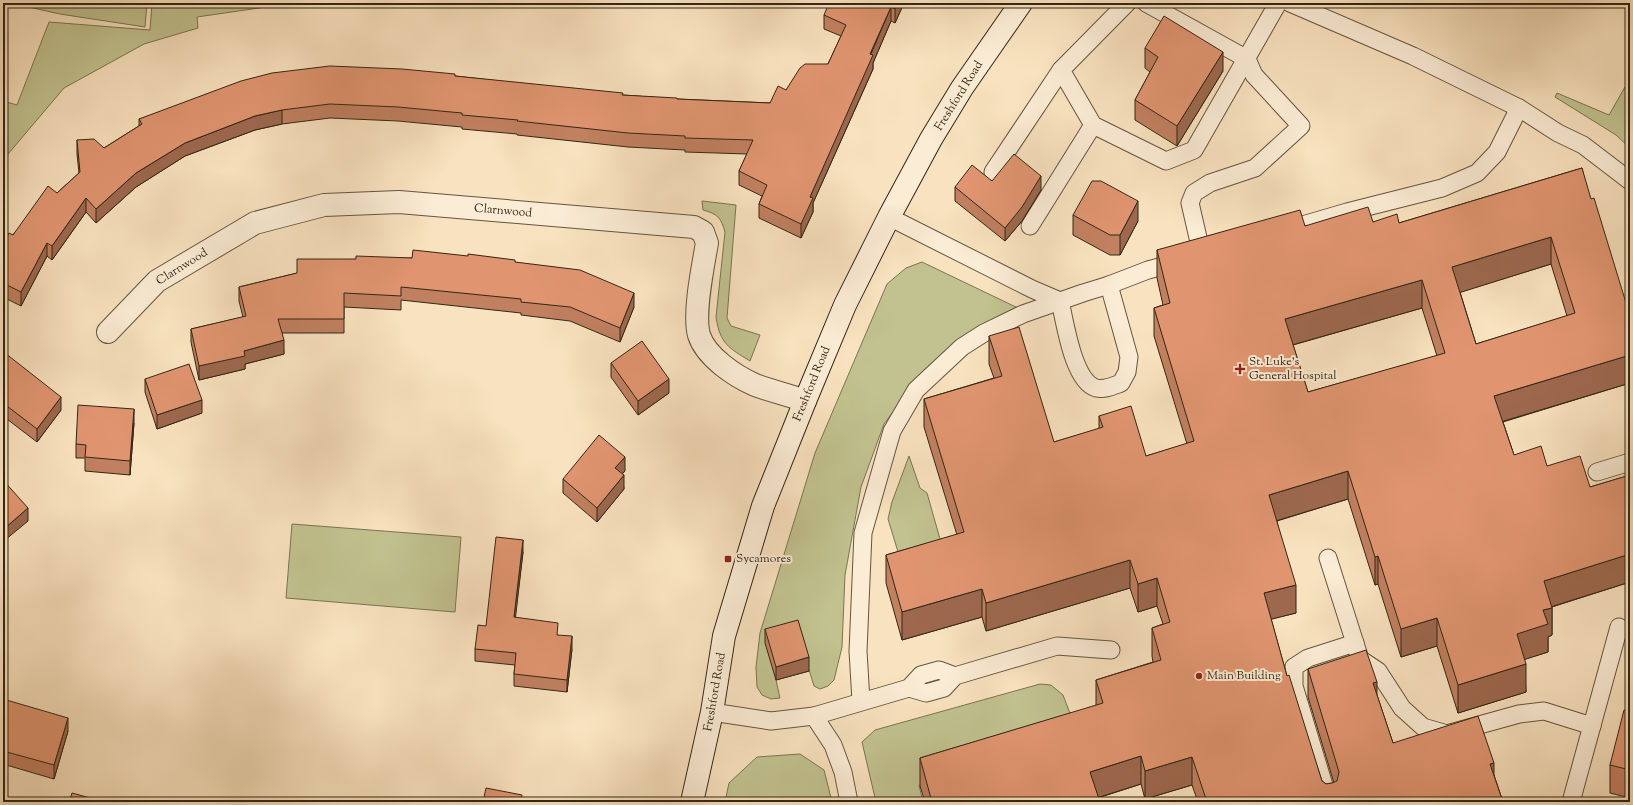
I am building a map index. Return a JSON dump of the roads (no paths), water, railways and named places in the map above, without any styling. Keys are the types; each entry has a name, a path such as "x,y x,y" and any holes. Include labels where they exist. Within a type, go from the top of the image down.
{"main road":[{"name":"Freshford Road","path":"692,802 712,712 724,636 763,506 805,401 845,305 889,217 931,139 962,88 1022,3"},
{"name":"Clarnwood","path":"108,332 157,281 255,223 324,205 399,202 694,227 703,232 707,243 697,310 699,335 709,352 723,365 755,384 805,401"}],"lane":[{"path":"993,172 1061,70 1127,3"},
{"path":"861,701 858,651 863,533 892,431 916,390 962,347 984,333 1023,314 1148,270 1210,252 1190,203 1194,193 1210,183 1255,168 1301,126 1254,75 1247,59 1146,3"},
{"path":"1061,70 1093,124 1166,162 1194,150 1278,3"},
{"path":"1290,3 1413,56 1519,108 1558,132 1583,145 1630,181"},
{"path":"1263,237 1347,212 1442,188 1477,173 1497,152 1519,108"},
{"path":"1030,226 1093,124"},
{"path":"889,217 1032,289 1060,301"},
{"path":"1060,301 1078,371 1087,383 1097,388 1108,388 1121,383 1127,372 1128,357 1109,285"},
{"path":"1597,472 1630,462"},
{"path":"1328,558 1360,659 1378,671 1402,708 1423,727 1447,734 1518,714 1544,711 1592,726"},
{"path":"1571,802 1619,627"},
{"path":"1329,802 1294,686 1294,667 1308,658 1355,643"},
{"path":"712,712 771,721 814,716 909,688 926,693 944,688 955,676 1057,646 1110,650"},
{"path":"814,716 833,745 843,772 849,802"}],"place":[{"name":"St. Luke's General Hospital","path":"1240,369"},
{"name":"Sycamores","path":"728,559"},
{"name":"Main Building","path":"1199,676"}]}
